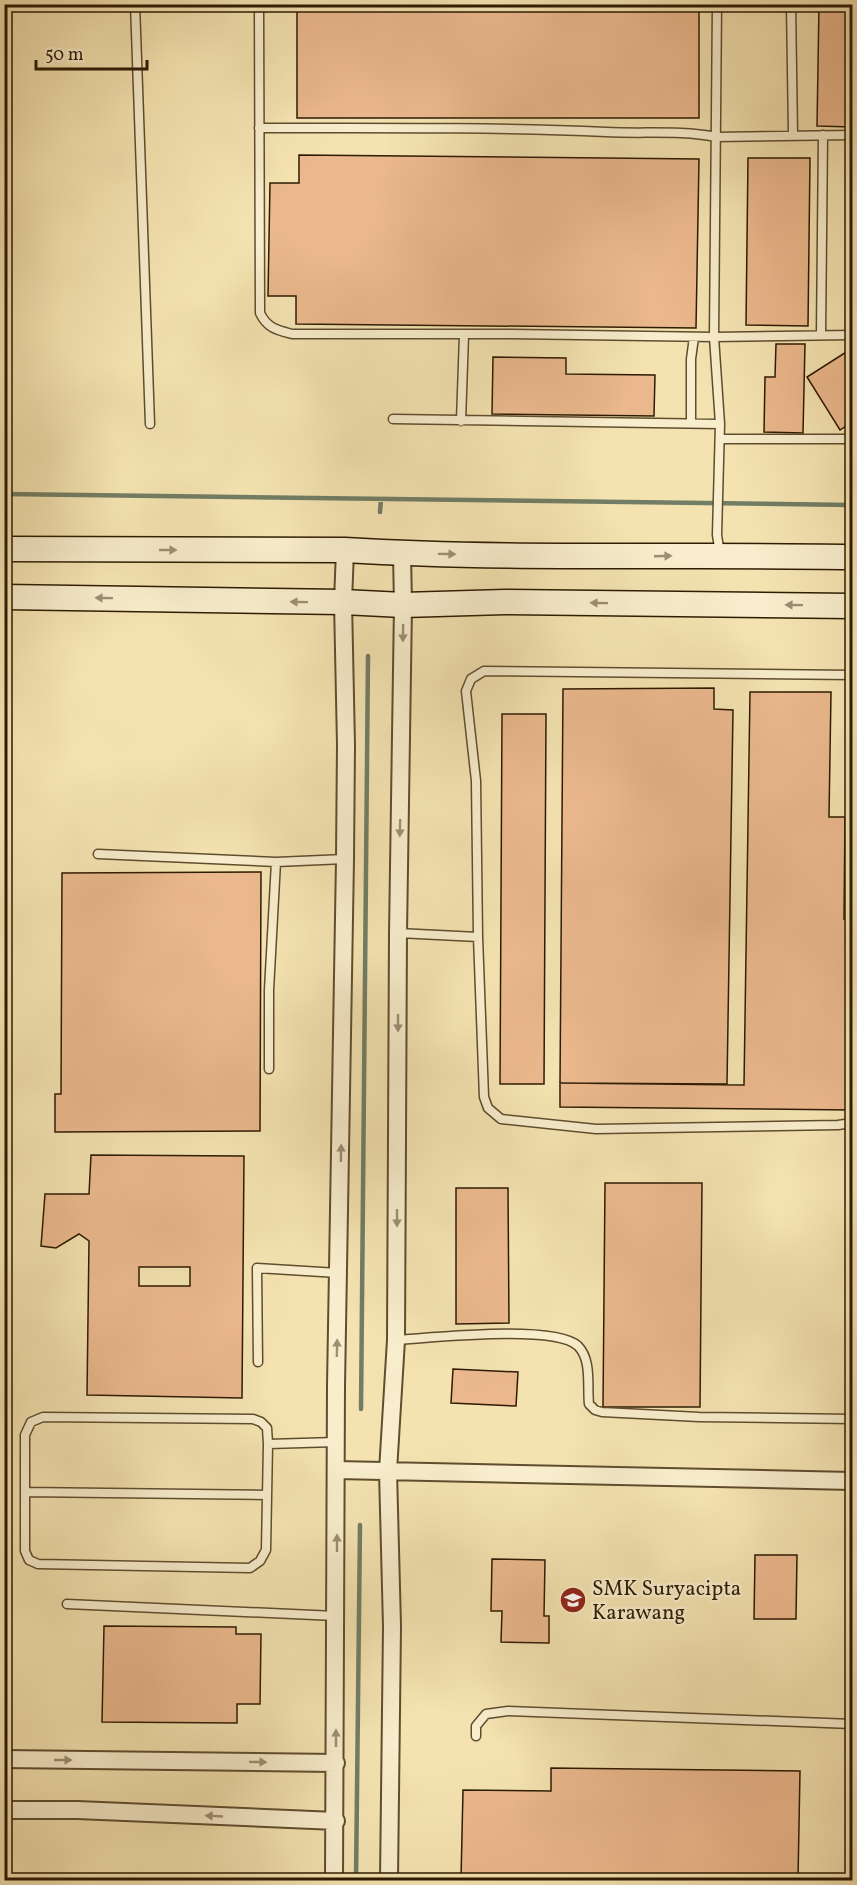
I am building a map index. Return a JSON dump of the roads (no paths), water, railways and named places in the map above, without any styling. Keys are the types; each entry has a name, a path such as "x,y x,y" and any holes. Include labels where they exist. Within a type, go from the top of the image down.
{"street":[{"path":"4,549 345,550 646,557 718,545 852,557"},
{"path":"334,1881 338,1273 346,745 343,602 345,550"},
{"path":"389,1881 392,1626 388,1471 396,1340 402,553"},
{"path":"4,597 403,605 505,602 852,606"},
{"path":"337,1470 852,1481"},
{"path":"4,1759 336,1763"},
{"path":"4,1810 77,1810 336,1821"}],"lane":[{"path":"135,4 150,424"},
{"path":"259,4 260,313 264,323 274,329 292,334 852,336"},
{"path":"717,4 714,337 720,424 717,476 718,545"},
{"path":"791,4 793,135"},
{"path":"259,128 527,129 696,133 716,137 852,135"},
{"path":"820,335 823,135"},
{"path":"461,421 464,335"},
{"path":"691,423 691,359 694,337"},
{"path":"393,419 720,424"},
{"path":"720,439 852,439"},
{"path":"852,675 484,671 471,679 466,691 476,781 478,937 484,1097 488,1108 501,1119 596,1129 827,1126 852,1123"},
{"path":"98,854 276,862 345,859"},
{"path":"269,1069 269,990 276,862"},
{"path":"398,933 478,937"},
{"path":"258,1362 257,1268 338,1273"},
{"path":"396,1340 524,1334 568,1340 579,1348 588,1367 589,1404 595,1410 602,1412 699,1417 852,1419"},
{"path":"43,1416 253,1419 261,1422 267,1428 266,1550 260,1561 250,1568 39,1564 29,1560 25,1551 25,1492 25,1435 31,1422 43,1416"},
{"path":"268,1444 337,1442"},
{"path":"25,1492 267,1495"},
{"path":"67,1604 337,1616"},
{"path":"476,1736 476,1726 486,1714 508,1711 852,1724"}],"waterway":[{"path":"4,494 852,505"},
{"path":"380,512 381,499"},
{"path":"361,1409 368,656"},
{"path":"356,1880 360,1525"}],"place":[{"name":"SMK Suryacipta Karawang","path":"573,1600"}]}
